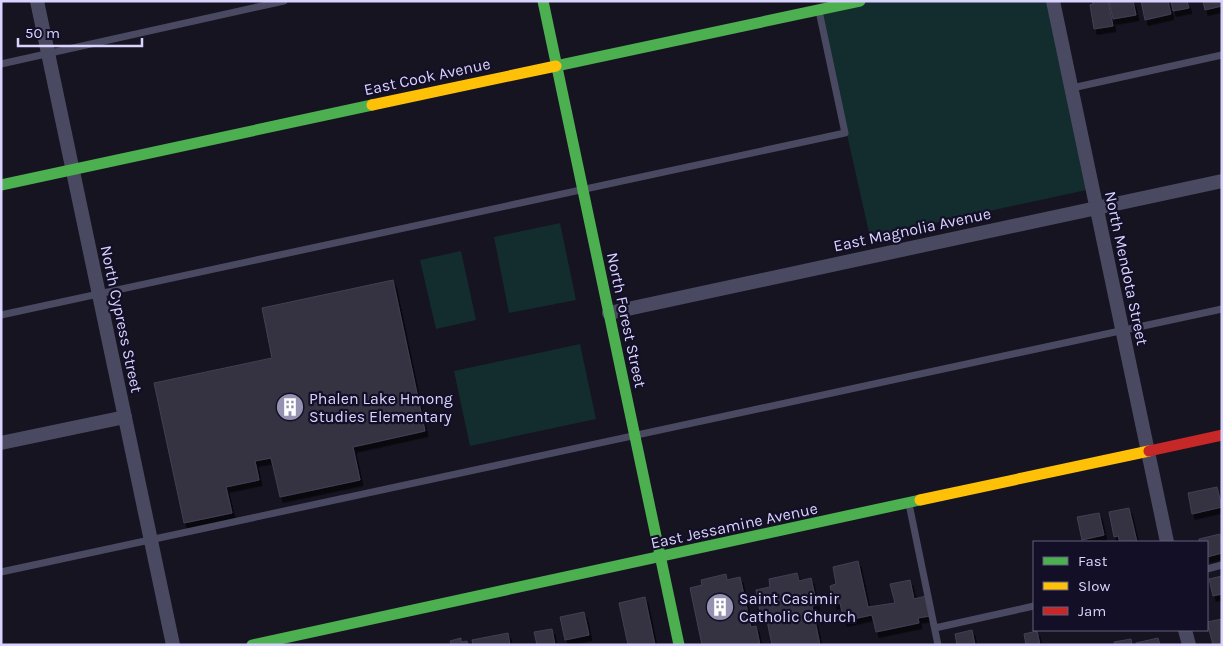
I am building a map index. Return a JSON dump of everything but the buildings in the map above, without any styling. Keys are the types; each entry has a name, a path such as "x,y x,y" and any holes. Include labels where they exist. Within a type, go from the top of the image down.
{"street":[{"name":"North Cypress Street","path":"37,1 173,645"},
{"name":"North Forest Street","path":"543,1 679,645"},
{"name":"East Cook Avenue","path":"1,186 860,1"},
{"name":"North Mendota Street","path":"1053,1 1167,541"},
{"name":"East Magnolia Avenue","path":"609,313 1222,181"},
{"path":"1,443 125,417"},
{"name":"East Jessamine Avenue","path":"252,645 661,558 1222,435"},
{"path":"1186,631 1189,645"}],"lane":[{"path":"1,64 284,1"},
{"path":"1,315 845,133 819,10"},
{"path":"1072,88 1222,56"},
{"path":"1,572 636,437 1222,309"},
{"path":"909,504 938,645"},
{"path":"1208,569 1222,565"},
{"path":"935,628 1033,606"}],"green space":[{"path":"860,1 1053,1 1091,189 870,237 819,10"},
{"path":"560,223 576,300 509,313 494,237"},
{"path":"461,251 476,320 436,329 420,260"},
{"path":"580,344 596,419 470,446 454,371"}],"traffic: fast":[{"path":"543,1 679,645"},
{"path":"556,66 860,1"},
{"path":"1,185 372,105"},
{"path":"252,645 920,500"}],"traffic: slow":[{"path":"372,105 556,66"},
{"path":"920,500 1149,451"}],"traffic: jam":[{"path":"1149,451 1222,435"}],"place":[{"name":"Phalen Lake Hmong Studies Elementary","path":"290,407"},
{"name":"Saint Casimir Catholic Church","path":"720,607"}]}
